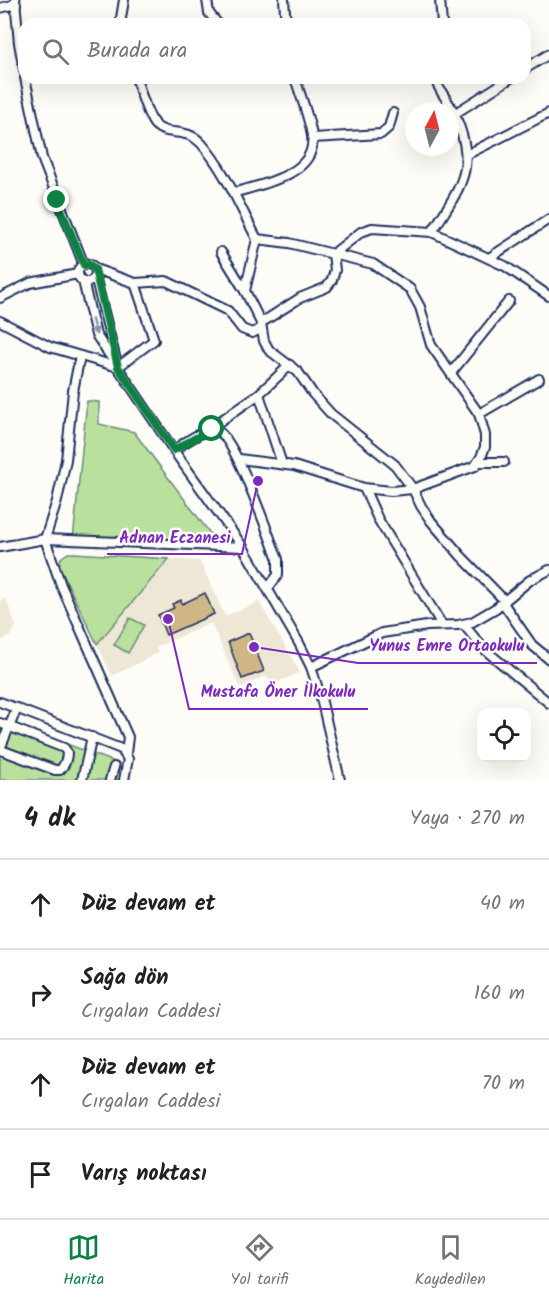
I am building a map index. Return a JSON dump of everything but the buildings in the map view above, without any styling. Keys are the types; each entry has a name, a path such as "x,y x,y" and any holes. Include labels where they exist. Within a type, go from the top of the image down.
{"street":[{"path":"121,18 124,0"},
{"path":"207,0 209,13 213,18"},
{"path":"284,0 286,18"},
{"path":"440,0 442,18"},
{"path":"0,8 16,2 18,19"},
{"path":"531,65 549,54"},
{"path":"27,84 42,158 84,265"},
{"path":"138,84 154,124 164,131 182,132 197,140 217,165 257,239 245,291"},
{"path":"233,193 283,177 295,171 308,156 313,138 297,84"},
{"path":"438,84 448,102"},
{"path":"459,111 502,84"},
{"path":"466,154 549,112"},
{"path":"313,138 381,134 389,127 393,113"},
{"path":"432,232 458,191 466,169 466,154 459,126"},
{"path":"489,258 549,219"},
{"path":"333,254 361,232 372,228 432,232 489,258 549,296"},
{"path":"239,459 294,466 364,488 391,491 413,489 474,466 483,452 485,441 479,414 431,345 420,307 410,289 373,264 289,243 257,239"},
{"path":"221,252 245,291 269,350 298,372 331,414 395,465 413,489 431,521 504,602 532,645 549,659"},
{"path":"95,273 135,283 166,281 228,311 244,331 252,333 300,298 327,287 335,270 333,254"},
{"path":"118,367 95,273 90,265 84,265 80,268 80,277 96,335 174,450 243,547 268,588 310,667 321,698 340,780"},
{"path":"0,298 30,283 80,277 89,282 95,273"},
{"path":"118,367 154,340 135,283"},
{"path":"451,374 509,301"},
{"path":"0,321 50,347 118,367"},
{"path":"80,356 66,460 57,501 45,539 61,585 128,737 126,753 128,762 124,780"},
{"path":"174,450 260,394 290,365"},
{"path":"479,414 539,379"},
{"path":"260,394 282,464"},
{"path":"208,430 222,433 239,459 279,563 278,575 268,588"},
{"path":"478,462 504,462"},
{"path":"364,488 378,519 442,625"},
{"path":"0,547 45,539 243,547"},
{"path":"310,667 382,633 442,625 464,625 479,619 530,580 549,570"},
{"path":"464,625 484,649 549,703"},
{"path":"0,702 118,747 126,753"},
{"path":"0,723 10,727 64,748 67,752 64,767 55,770 1,749 10,727 16,708"},
{"path":"82,780 92,737"},
{"path":"110,780 114,767"}],"shaded area":[{"path":"169,559 200,561 225,616 259,602 300,672 274,684 265,676 240,688 211,623 156,647 158,653 112,676 97,644"},
{"path":"6,599 16,626 11,636 0,641 0,601"}],"green space":[{"path":"87,401 99,402 99,424 134,432 221,548 73,540"},
{"path":"68,553 169,559 97,644 59,566 61,558"},
{"path":"130,618 144,625 128,653 114,645"},
{"path":"0,719 123,765 120,780 0,780"}],"place":[{"name":"Adnan Eczanesi","path":"258,481"},
{"name":"Mustafa Öner İlkokulu","path":"168,619"},
{"name":"Yunus Emre Ortaokulu","path":"254,647"}],"route":[{"path":"57,200 84,265 88,264 95,269 118,367 174,450 212,429"}]}
